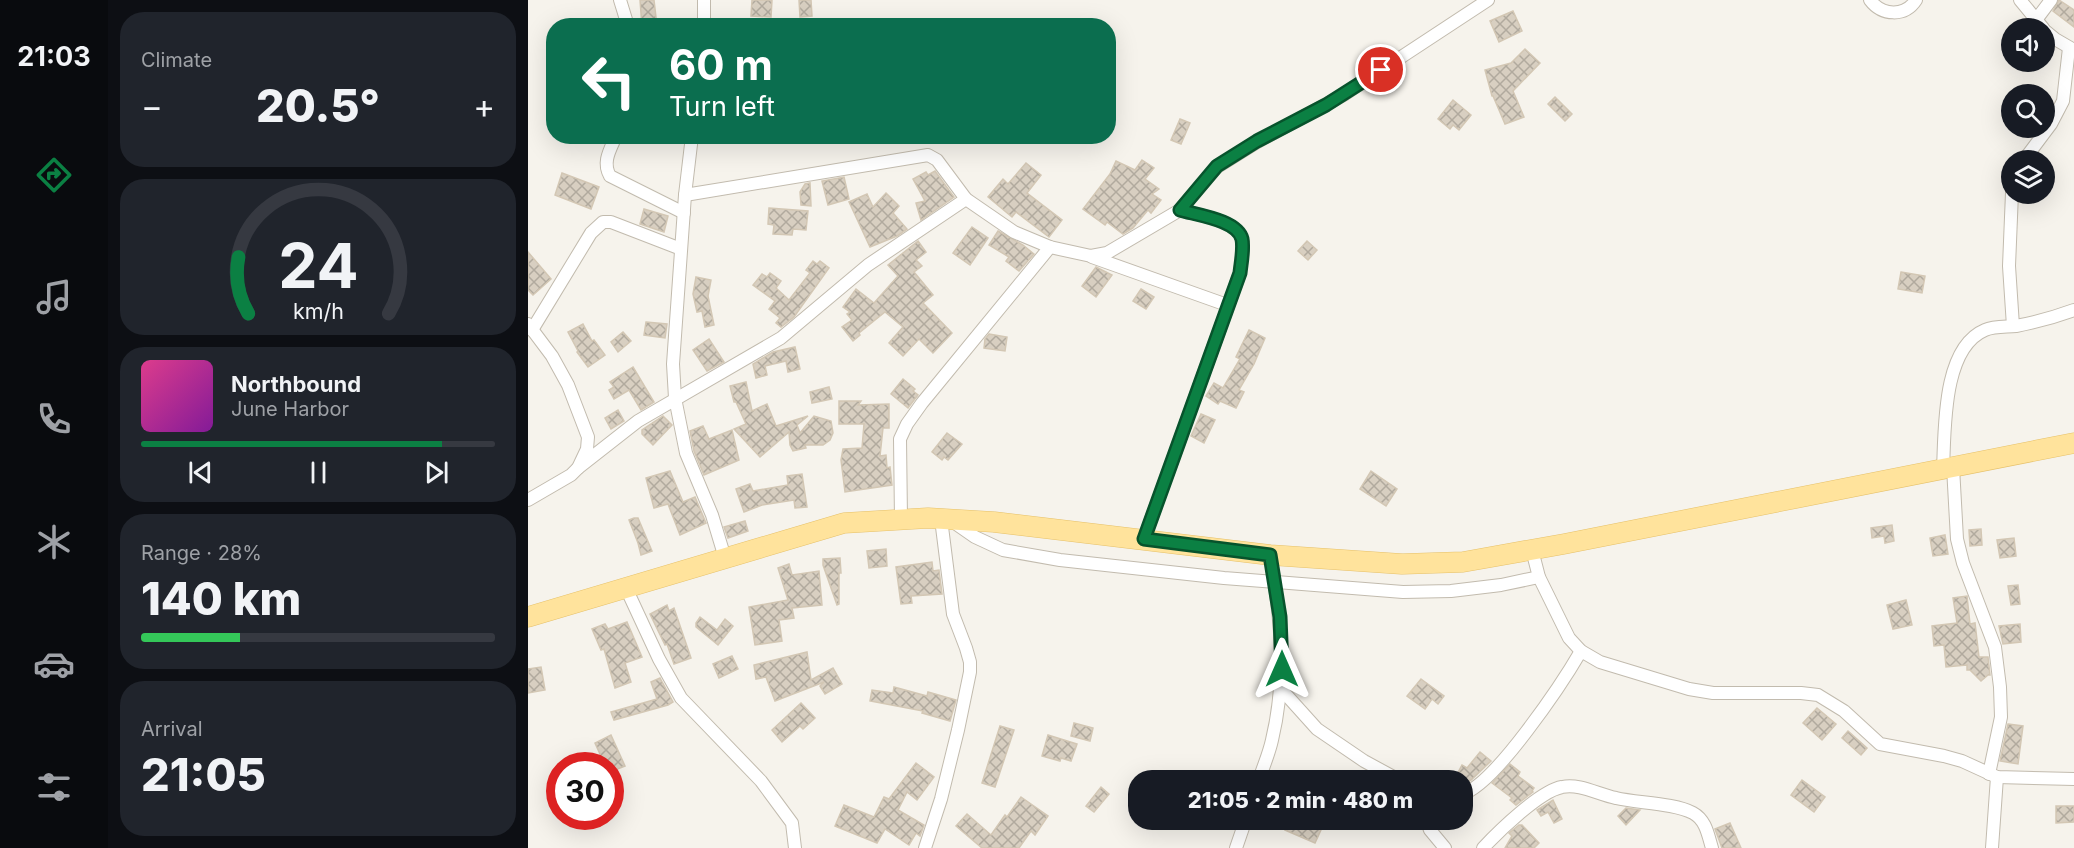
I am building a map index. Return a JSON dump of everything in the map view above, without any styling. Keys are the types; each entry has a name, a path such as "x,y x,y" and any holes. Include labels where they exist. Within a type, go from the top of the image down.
{"main road":[{"path":"528,617 844,523 901,519 994,522 1270,555 1402,564 1462,562 2074,444"}],"street":[{"path":"620,0 625,18"},
{"path":"704,0 704,18"},
{"path":"1091,256 1107,253 1180,210 1217,166 1257,141 1345,94 1488,0"},
{"path":"1870,0 1880,10 1889,13 1902,12 1916,0"},
{"path":"2020,0 2035,18"},
{"path":"2044,18 2050,0"},
{"path":"2032,150 2051,124 2063,101 2072,49 2055,36"},
{"path":"613,144 605,168 610,176 684,213"},
{"path":"689,144 673,364 675,398 686,453 712,515 725,558"},
{"path":"685,195 925,154 937,160 966,199 1014,232 1050,247 1091,256 1227,305"},
{"path":"528,500 571,475 638,421 781,338 868,265 966,199"},
{"path":"2011,204 2008,266 2013,326"},
{"path":"1144,539 1240,273 1242,241 1238,230 1228,223 1180,210"},
{"path":"578,468 587,449 588,437 568,386 552,356 530,327 591,232 603,222 611,222 681,249"},
{"path":"901,519 900,440 907,424 1050,247"},
{"path":"1992,848 1993,776 2001,717 2000,687 1995,647 1971,585 1958,539 1948,468 1949,389 1956,364 1965,346 1978,334 1987,329 2044,321 2074,310"},
{"path":"946,520 1003,550 1060,560 1275,583 1403,592 1501,585 1539,577"},
{"path":"925,848 947,776 970,672 970,662 953,614 946,520"},
{"path":"1532,550 1539,577 1565,631 1581,651 1600,662 1689,689 1713,693 1818,695 1844,711 1880,744 1962,761 1993,776 2074,779"},
{"path":"1262,770 1272,741 1281,689 1280,617 1270,555"},
{"path":"626,588 659,659 681,698 726,743 792,823 795,848"},
{"path":"1473,790 1492,774 1540,712 1581,651"},
{"path":"1281,689 1317,729 1381,770"},
{"path":"1483,848 1500,830 1551,790 1564,786 1693,813 1705,825 1712,848"},
{"path":"1236,848 1242,830"},
{"path":"1430,830 1445,848"}],"building":[{"path":"640,0 654,0 656,18 641,18"},
{"path":"752,0 772,0 771,17 751,16"},
{"path":"799,0 811,0 812,16 800,17"},
{"path":"2059,0 2074,10 2074,27 2053,11"},
{"path":"1513,11 1522,31 1499,42 1490,21"},
{"path":"1525,49 1540,63 1513,91 1524,117 1505,124 1492,96 1485,70 1511,63"},
{"path":"1555,97 1572,114 1565,121 1548,104"},
{"path":"1453,100 1471,115 1459,130 1453,125 1450,129 1438,119"},
{"path":"1180,119 1190,123 1181,144 1171,140"},
{"path":"1142,160 1154,168 1145,179 1159,189 1152,194 1161,200 1151,213 1148,210 1133,228 1123,234 1107,222 1105,225 1083,209 1110,174 1116,161 1135,170"},
{"path":"1026,163 1041,175 1027,193 1062,220 1049,237 1016,212 1012,217 988,197 1003,179 1008,184"},
{"path":"935,171 954,197 921,220 916,203 925,201 913,179 926,172 928,175"},
{"path":"562,173 599,187 591,209 555,195"},
{"path":"844,177 849,199 828,205 822,181"},
{"path":"810,183 811,206 801,205 800,192 805,184"},
{"path":"886,193 899,206 893,213 907,229 897,236 870,247 849,202 867,194 873,207"},
{"path":"769,208 808,211 806,230 793,229 792,235 773,234 774,225 768,224"},
{"path":"644,209 668,216 664,232 640,224"},
{"path":"972,227 988,238 970,265 953,253"},
{"path":"998,231 1034,254 1019,271 1006,261 1009,257 989,245"},
{"path":"918,241 926,252 916,260 922,266 914,272 933,295 923,303 952,333 933,353 919,339 903,356 889,343 903,327 885,312 859,333 860,335 853,341 842,327 852,320 847,314 850,312 843,307 856,289 874,303 898,276 888,265"},
{"path":"1307,241 1317,250 1308,260 1298,251"},
{"path":"528,252 551,279 533,295 528,290"},
{"path":"813,261 817,264 820,261 829,268 794,317 781,327 776,323 780,318 769,309 775,301 753,285 762,274 767,277 770,273 781,281 776,288 789,300 810,273 806,270"},
{"path":"1096,267 1112,275 1096,297 1082,286"},
{"path":"1901,272 1925,276 1922,293 1898,289"},
{"path":"696,277 711,280 708,296 714,325 705,327 702,311 697,312 693,294"},
{"path":"1141,289 1154,297 1146,309 1133,301"},
{"path":"646,322 667,324 665,338 644,335"},
{"path":"583,324 592,341 594,340 605,355 588,367 577,352 568,332"},
{"path":"1249,330 1265,338 1239,390 1244,392 1236,408 1220,401 1218,404 1206,396 1214,383 1223,388 1240,359 1236,357"},
{"path":"623,332 631,341 618,352 611,342"},
{"path":"989,334 1007,337 1005,351 984,348 985,339"},
{"path":"709,339 724,362 707,371 693,350"},
{"path":"795,347 800,369 788,372 786,361 765,366 767,375 756,378 753,364 773,352"},
{"path":"633,367 654,402 641,410 629,390 614,399 609,390 614,387 610,382"},
{"path":"903,379 915,389 913,391 918,395 908,408 891,394"},
{"path":"746,382 752,411 767,404 776,426 808,416 797,425 800,433 814,416 831,421 833,433 830,440 823,445 805,445 806,448 793,451 789,432 760,457 734,429 746,424 734,402 730,386"},
{"path":"829,387 832,399 812,403 810,392"},
{"path":"839,401 861,401 858,405 889,404 889,428 883,428 880,456 886,455 892,485 845,492 841,460 843,449 862,448 864,424 839,424"},
{"path":"618,410 624,421 611,429 605,418"},
{"path":"1201,414 1215,420 1204,443 1191,436"},
{"path":"663,416 672,425 653,445 642,434 642,430"},
{"path":"703,426 709,439 732,430 739,460 704,475 694,451 690,431"},
{"path":"947,433 962,444 948,460 944,457 942,460 932,452"},
{"path":"670,471 683,502 695,497 706,523 680,535 668,504 654,508 646,478"},
{"path":"1371,471 1397,489 1386,506 1360,489"},
{"path":"802,474 807,507 795,508 794,500 762,505 744,512 736,489 750,484 753,491 788,485 787,476"},
{"path":"638,518 652,551 641,555 629,520"},
{"path":"745,521 748,531 728,538 724,527"},
{"path":"1892,525 1894,541 1885,543 1884,536 1872,538 1871,528"},
{"path":"1981,529 1982,545 1970,546 1969,530"},
{"path":"1945,535 1948,554 1933,556 1930,538"},
{"path":"2014,538 2016,556 2000,558 1997,540"},
{"path":"886,549 887,566 869,568 867,551"},
{"path":"840,558 841,573 839,573 839,604 837,605 823,559"},
{"path":"932,562 933,571 939,570 942,594 911,596 912,603 901,604 896,567"},
{"path":"789,564 792,575 819,571 822,605 792,608 794,618 779,620 782,641 755,645 749,607 788,600 778,568"},
{"path":"2018,585 2020,604 2011,605 2008,586"},
{"path":"1967,596 1970,624 1975,623 1979,657 1988,657 1990,675 1981,681 1970,670 1967,670 1967,665 1946,667 1944,645 1934,646 1932,626 1957,623 1953,598"},
{"path":"1906,600 1912,625 1893,629 1887,605"},
{"path":"667,605 669,611 674,608 691,658 674,664 667,644 665,645 650,614"},
{"path":"700,617 717,630 725,619 733,626 718,645 696,627"},
{"path":"627,622 642,657 625,663 631,682 615,688 604,649 601,650 592,629 605,624 608,629"},
{"path":"2020,624 2021,642 2003,644 1999,626"},
{"path":"807,652 811,680 833,668 842,684 825,694 820,686 824,682 775,701 766,677 756,679 754,665"},
{"path":"732,656 738,669 719,678 713,664"},
{"path":"541,667 545,690 528,693 528,669"},
{"path":"660,678 673,702 614,720 611,712 657,699 651,682"},
{"path":"1421,679 1444,696 1438,704 1432,699 1425,709 1407,696"},
{"path":"894,687 927,696 928,692 956,700 950,721 922,713 923,711 870,701 872,690 893,693"},
{"path":"801,703 815,718 803,729 800,726 782,742 772,730"},
{"path":"1817,708 1836,724 1822,740 1803,723"},
{"path":"1074,723 1093,728 1090,741 1071,736"},
{"path":"2008,724 2023,726 2018,764 2000,761"},
{"path":"1000,726 1014,730 995,787 982,783"},
{"path":"1848,731 1867,748 1861,755 1842,738"},
{"path":"611,735 619,752 599,752 595,743"},
{"path":"1048,735 1077,744 1071,761 1061,758 1060,761 1042,756"},
{"path":"1480,752 1491,761 1473,778 1473,770 1459,770 1462,765 1467,768"},
{"path":"916,763 934,777 917,800 907,792 898,810 924,825 920,836 916,833 909,845 885,829 877,843 835,826 844,805 874,817 884,797 889,799"},
{"path":"1510,764 1520,772 1518,776 1534,788 1533,792 1516,805 1510,800 1512,798 1492,783"},
{"path":"1802,780 1825,797 1814,812 1791,795"},
{"path":"1101,787 1109,794 1094,812 1086,806"},
{"path":"1021,797 1048,816 1035,835 1031,831 1019,848 982,848 956,826 967,814 991,835"},
{"path":"1553,800 1562,819 1554,823 1548,812 1541,816 1537,810"},
{"path":"2056,806 2074,806 2074,822 2056,823"},
{"path":"1626,808 1640,810 1626,825 1618,816"},
{"path":"1730,823 1741,848 1722,848 1715,829"},
{"path":"1522,825 1539,843 1534,848 1505,848 1512,836 1509,833"},
{"path":"1285,830 1321,830 1315,843"}],"route":[{"path":"1282,669 1280,617 1270,555 1144,539 1240,273 1242,241 1238,230 1228,223 1180,210 1217,166 1257,141 1345,94 1381,70"}]}
